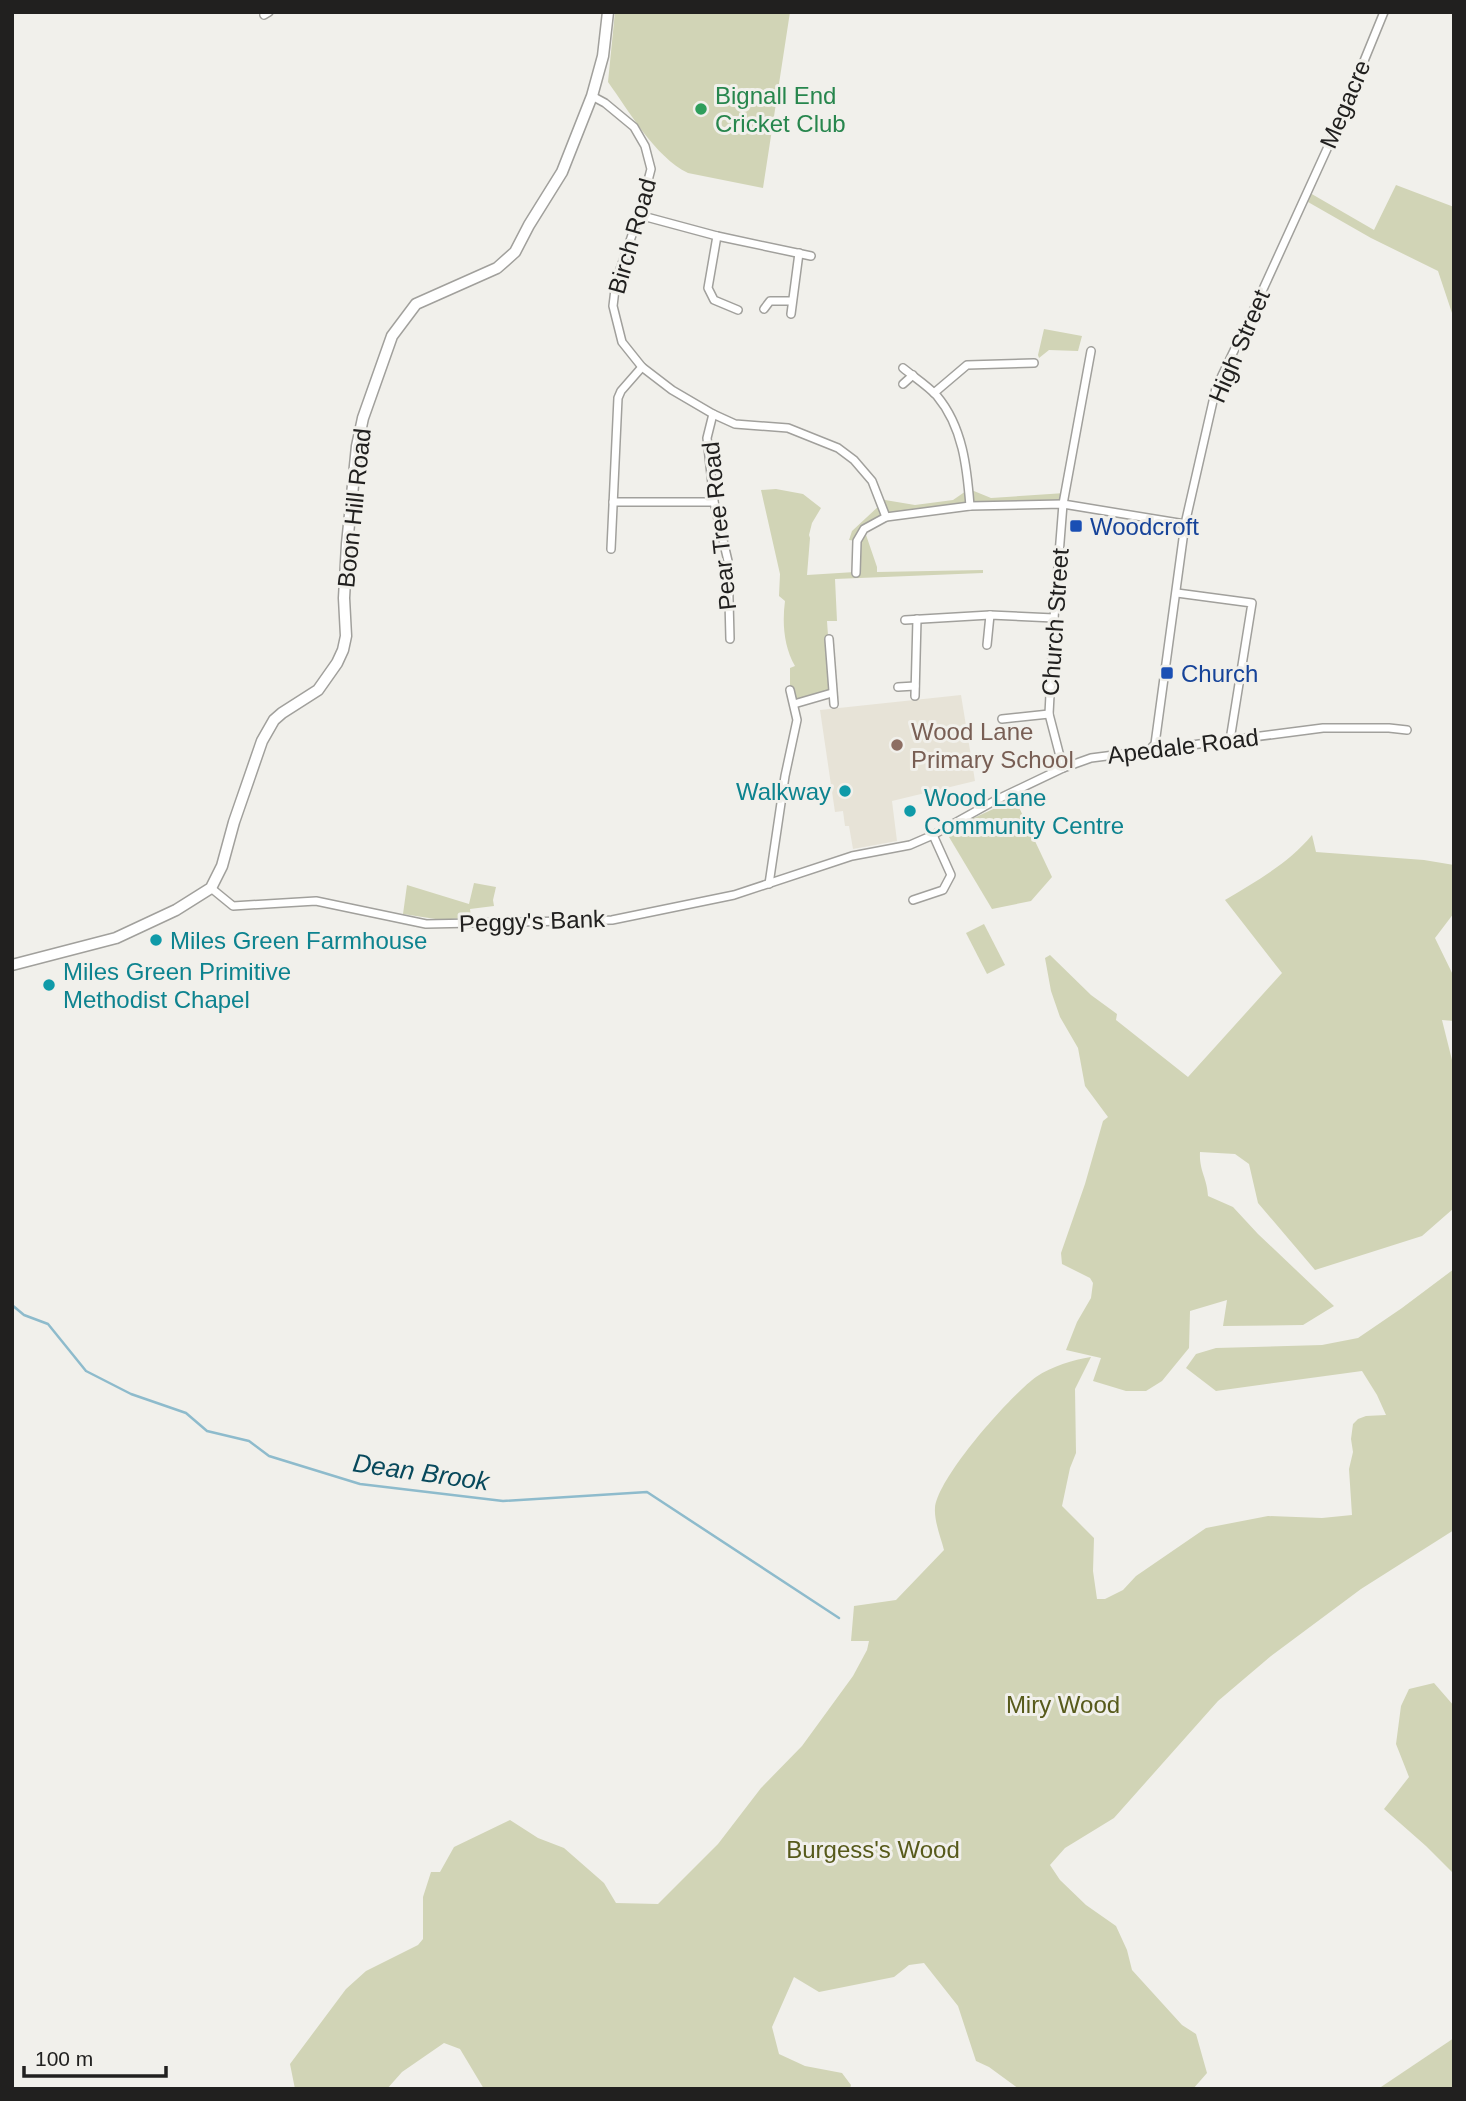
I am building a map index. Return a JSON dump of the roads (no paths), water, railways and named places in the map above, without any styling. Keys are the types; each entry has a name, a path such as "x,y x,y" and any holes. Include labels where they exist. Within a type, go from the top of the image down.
{"street":[{"name":"Boon Hill Road","path":"211,888 222,866 234,822 268,729 282,713 318,690 343,650 346,636 347,544 357,446 363,418 392,336 416,304 497,268 515,253 562,172 592,96 603,56 608,12"},
{"name":"Megacre","path":"1305,195 1337,127 1384,12"},
{"name":"Birch Road","path":"592,96 634,127 645,146 651,169 639,215 616,281 613,306 622,342 642,367 672,390 713,414 735,424 788,428 838,448 854,460 872,481 886,517"},
{"name":"High Street","path":"1148,750 1155,744 1185,524 1216,388 1305,195"},
{"path":"639,215 717,236 811,256"},
{"path":"717,236 708,288 713,300 734,312"},
{"path":"791,314 799,253"},
{"path":"764,309 770,301 792,301"},
{"name":"Church Street","path":"1063,768 1049,714 1054,618 1063,503 1091,351"},
{"path":"934,393 967,365 1034,363"},
{"path":"611,549 618,398 642,367"},
{"path":"904,368 934,393 957,428 967,467 970,506"},
{"path":"903,384 913,375"},
{"name":"Pear Tree Road","path":"713,414 707,438 714,502 728,561 730,639"},
{"path":"613,502 714,502"},
{"path":"856,573 857,541 864,529 886,517 970,506 1063,503 1185,524"},
{"path":"1177,593 1251,604 1230,740"},
{"path":"987,645 990,615"},
{"path":"905,620 990,615 1054,618"},
{"path":"915,696 917,619"},
{"path":"829,639 834,704"},
{"path":"898,687 915,686"},
{"path":"769,884 785,776 797,720 790,690"},
{"path":"794,704 832,693"},
{"path":"1002,719 1049,714"},
{"name":"Apedale Road","path":"734,895 852,856 909,845 933,835 996,800 1063,768 1091,758 1323,728 1408,730"},
{"path":"913,900 943,890 951,875 933,835"},
{"path":"12,965 101,944 176,910 211,888"},
{"name":"Peggy's Bank","path":"211,888 233,906 316,901 426,924 612,920 734,895"}],"waterway":[{"name":"Dean Brook","path":"12,1305 24,1315 48,1324 86,1371 131,1394 186,1413 207,1431 249,1441 269,1456 360,1484 503,1501 647,1492 839,1618"}],"place":[{"name":"Bignall End Cricket Club","path":"701,109"},
{"name":"Woodcroft","path":"1076,526"},
{"name":"Church","path":"1167,673"},
{"name":"Wood Lane Primary School","path":"897,745"},
{"name":"Walkway","path":"845,791"},
{"name":"Wood Lane Community Centre","path":"910,811"},
{"name":"Miles Green Farmhouse","path":"156,940"},
{"name":"Miles Green Primitive Methodist Chapel","path":"49,985"}],"park label":[{"name":"Miry Wood","path":"1063,1704"},
{"name":"Burgess's Wood","path":"873,1849"}]}
